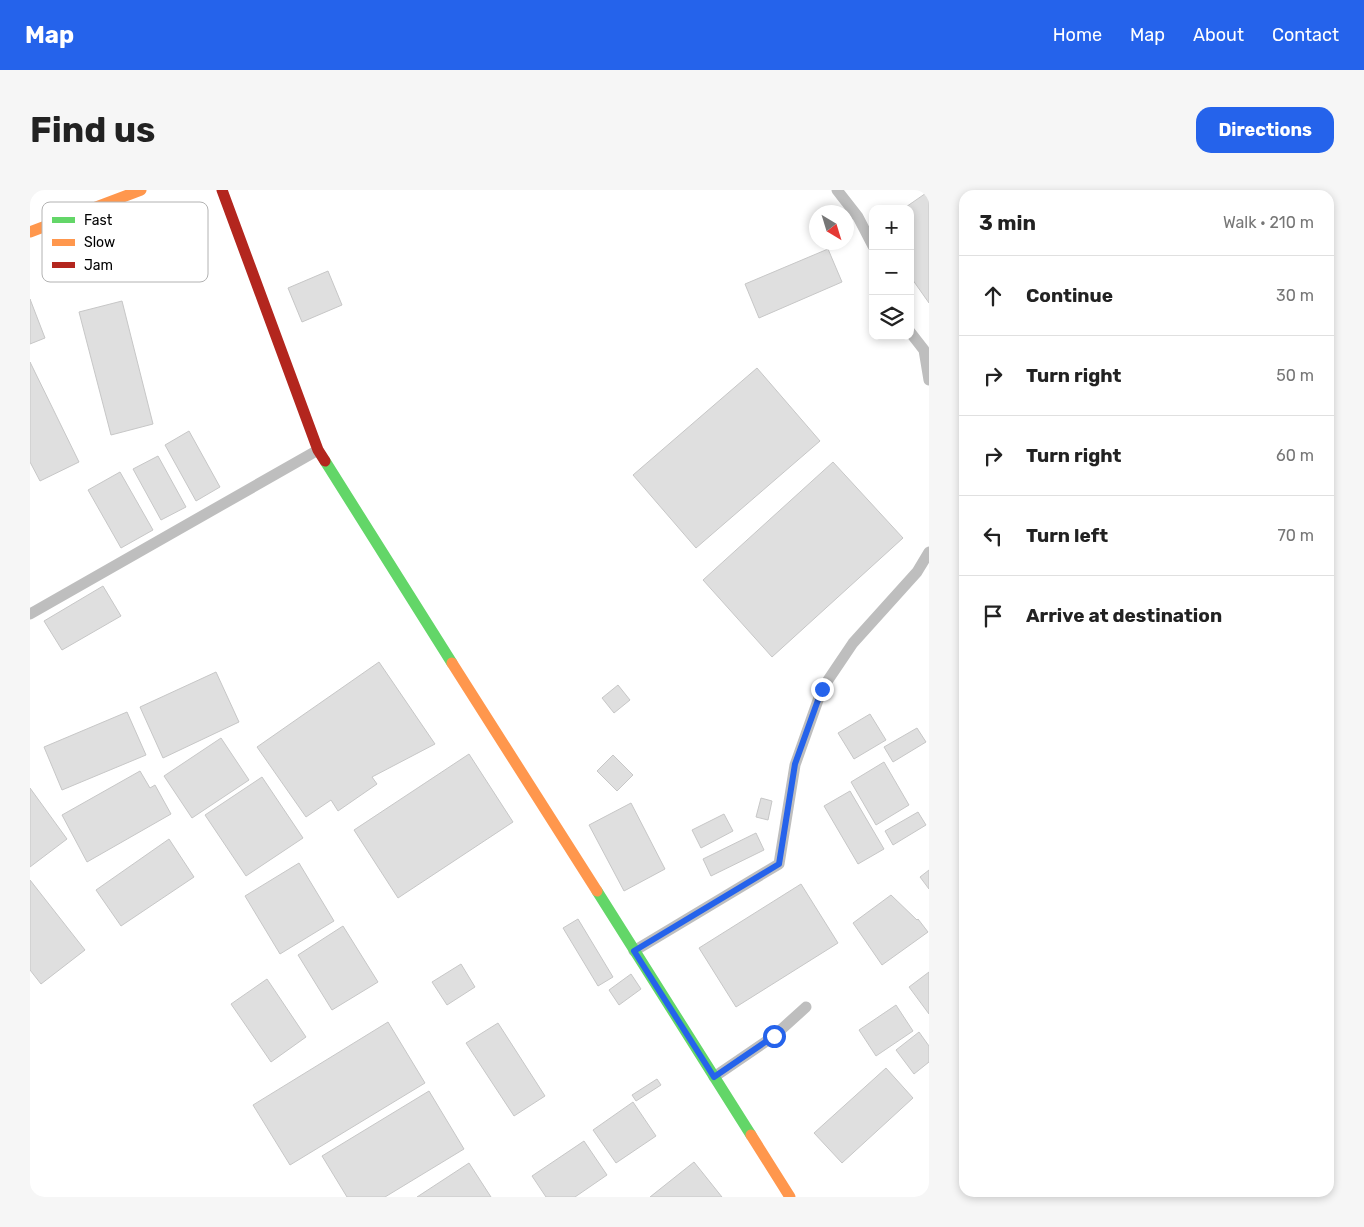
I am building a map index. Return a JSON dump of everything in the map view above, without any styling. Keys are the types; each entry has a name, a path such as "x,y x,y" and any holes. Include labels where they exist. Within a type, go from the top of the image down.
{"street":[{"path":"109,202 140,190"},
{"path":"222,190 318,450 790,1197"},
{"path":"30,232 42,227"}],"lane":[{"path":"837,190 858,217 869,238"},
{"path":"914,336 926,349 929,380"},
{"path":"30,614 318,450"},
{"path":"634,951 779,864 795,764 822,689 853,643 917,572 929,552"},
{"path":"714,1077 774,1036 806,1007"}],"building":[{"path":"929,191 929,303 914,282 914,205 909,205"},
{"path":"826,250 828,250 842,282 759,318 745,284"},
{"path":"328,271 342,305 302,322 288,288"},
{"path":"30,299 45,338 30,344"},
{"path":"122,301 153,424 111,435 79,312"},
{"path":"30,362 79,462 40,481 30,462"},
{"path":"757,368 820,441 696,548 633,475"},
{"path":"189,431 220,487 196,501 165,445"},
{"path":"158,456 186,507 161,520 133,469"},
{"path":"833,462 903,538 772,657 703,580"},
{"path":"120,472 153,530 121,548 88,490"},
{"path":"103,586 121,616 62,650 44,621"},
{"path":"379,662 435,744 372,777 377,784 338,811 331,800 306,817 257,747"},
{"path":"216,672 239,722 163,758 140,707"},
{"path":"618,685 630,700 614,713 602,698"},
{"path":"127,712 146,755 62,790 44,747"},
{"path":"870,714 886,740 854,759 838,733"},
{"path":"917,728 926,742 893,762 884,747"},
{"path":"221,738 249,780 192,818 164,776"},
{"path":"469,754 513,822 398,898 354,830"},
{"path":"613,755 633,775 617,791 597,771"},
{"path":"884,762 909,805 876,825 851,782"},
{"path":"140,771 150,788 155,785 171,814 87,862 62,815"},
{"path":"262,777 303,838 246,876 205,815"},
{"path":"30,788 67,839 30,867"},
{"path":"850,791 884,849 858,864 824,806"},
{"path":"761,798 772,801 768,820 756,817"},
{"path":"631,803 665,869 624,891 589,825"},
{"path":"918,812 926,825 893,845 885,831"},
{"path":"724,814 733,831 701,848 692,830"},
{"path":"756,833 764,850 711,876 703,859"},
{"path":"169,839 194,877 121,926 96,890"},
{"path":"299,863 334,921 280,954 245,896"},
{"path":"929,870 929,889 920,877"},
{"path":"30,880 85,950 41,984 30,970"},
{"path":"801,884 838,943 736,1007 699,948"},
{"path":"891,895 918,919 928,932 882,965 853,923"},
{"path":"578,919 613,977 598,986 563,928"},
{"path":"343,926 378,982 332,1010 298,955"},
{"path":"461,964 475,987 447,1005 432,982"},
{"path":"929,972 929,1014 909,987"},
{"path":"631,974 641,989 619,1005 609,990"},
{"path":"267,979 306,1037 271,1062 231,1004"},
{"path":"896,1005 913,1031 876,1056 859,1030"},
{"path":"388,1022 425,1083 290,1165 253,1105"},
{"path":"498,1023 545,1096 514,1116 466,1043"},
{"path":"919,1032 929,1046 929,1062 914,1074 896,1050"},
{"path":"886,1068 913,1098 842,1163 814,1133"},
{"path":"657,1079 661,1085 636,1101 632,1095"},
{"path":"429,1091 464,1149 385,1197 347,1197 322,1156"},
{"path":"633,1102 656,1136 616,1163 593,1130"},
{"path":"584,1141 607,1175 575,1197 546,1197 532,1176"},
{"path":"694,1162 722,1197 650,1197"},
{"path":"469,1163 491,1197 417,1197"}],"traffic: fast":[{"path":"325,461 452,663"},
{"path":"597,891 751,1135"}],"traffic: slow":[{"path":"109,202 141,190"},
{"path":"30,232 42,227"},
{"path":"452,663 597,891"},
{"path":"751,1135 790,1197"}],"traffic: jam":[{"path":"222,190 318,450 325,461"}],"route":[{"path":"774,1036 714,1077 634,951 779,864 795,764 822,689"}]}
